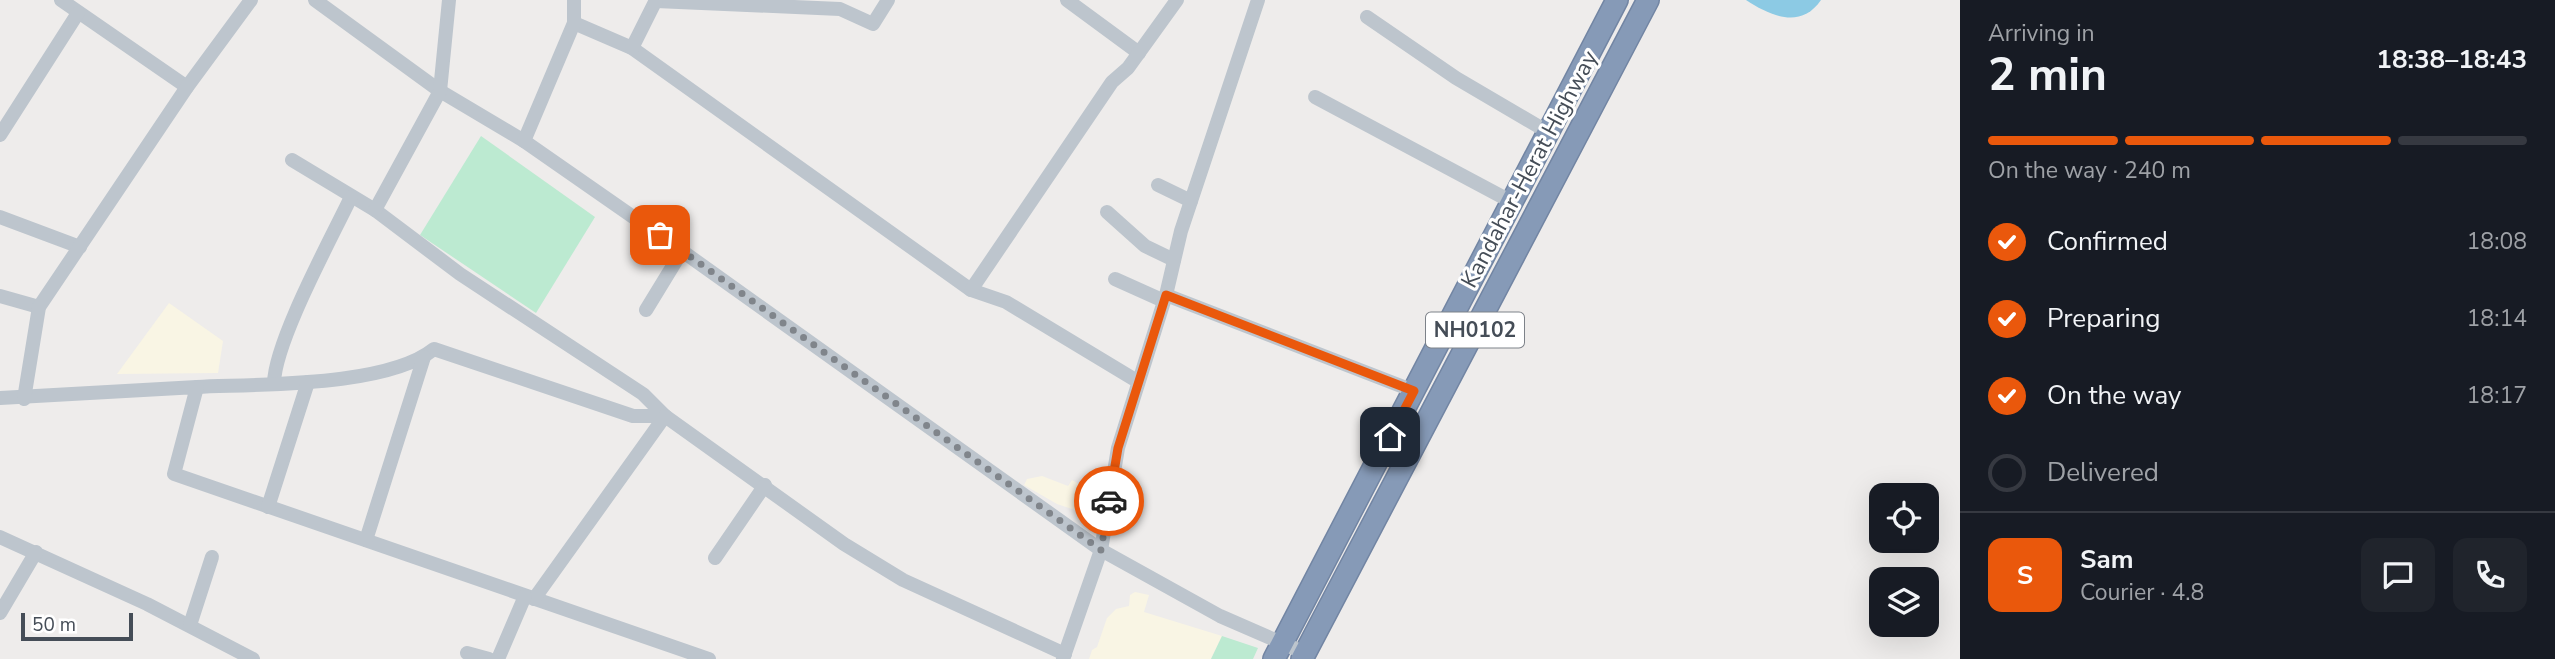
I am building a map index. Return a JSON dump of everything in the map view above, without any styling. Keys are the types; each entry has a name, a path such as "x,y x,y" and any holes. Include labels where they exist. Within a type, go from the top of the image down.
{"highway":[{"name":"Kandahar-Herat Highway","path":"1278,651 1617,0"},
{"name":"Kandahar-Herat Highway","path":"1303,656 1648,0"}],"street":[{"path":"61,0 187,87"},
{"path":"24,399 39,307 187,87 251,0"},
{"path":"314,0 440,91 524,141 682,251 1101,550 1278,651 1303,656"},
{"path":"375,210 440,91 449,0"},
{"path":"524,141 574,23 575,0"},
{"path":"632,48 656,0 793,4 840,9 873,24 888,0"},
{"path":"1067,0 1139,53"},
{"path":"971,290 1112,82 1139,53 1177,0"},
{"path":"292,160 375,210 460,274 643,394 664,416 765,485 844,544 902,580 1064,657 1101,550 1118,448 1137,381 1165,298 1191,201 1258,0"},
{"path":"0,135 78,13"},
{"path":"1367,17 1456,78 1548,132"},
{"path":"574,23 632,48 971,290 1006,302 1137,381"},
{"path":"1315,97 1512,202"},
{"path":"1158,185 1191,201"},
{"path":"274,383 286,339 351,197"},
{"path":"1107,212 1145,246 1174,260"},
{"path":"0,217 80,247"},
{"path":"646,310 682,251"},
{"path":"1115,279 1414,391"},
{"path":"0,296 39,307"},
{"path":"0,398 24,399 308,382 400,368 424,358 434,349 633,416 664,416"},
{"path":"366,540 424,358"},
{"path":"268,507 308,382"},
{"path":"197,387 174,474 709,659"},
{"path":"498,659 530,597 664,416"},
{"path":"715,558 765,485"},
{"path":"0,537 190,625 235,656 253,659"},
{"path":"0,613 36,552"},
{"path":"190,625 212,557"},
{"path":"467,653 489,659"}],"shaded area":[{"path":"169,303 223,341 218,373 117,374"},
{"path":"1042,476 1068,486 1072,480 1098,495 1084,521 1078,516 1078,511 1057,504 1024,485 1027,479"},
{"path":"1135,592 1149,595 1144,612 1222,636 1211,659 1089,659 1092,650 1097,647 1107,618 1116,609 1129,606 1130,595"}],"green space":[{"path":"481,136 595,217 536,313 420,235"},
{"path":"1222,636 1258,648 1253,659 1211,659"}],"water":[{"path":"1746,0 1821,0 1804,15 1786,17 1766,11"}],"way so far":[{"path":"660,235 1101,550 1109,501"}],"route":[{"path":"1109,501 1118,448 1166,295 1414,391 1390,437"}]}
